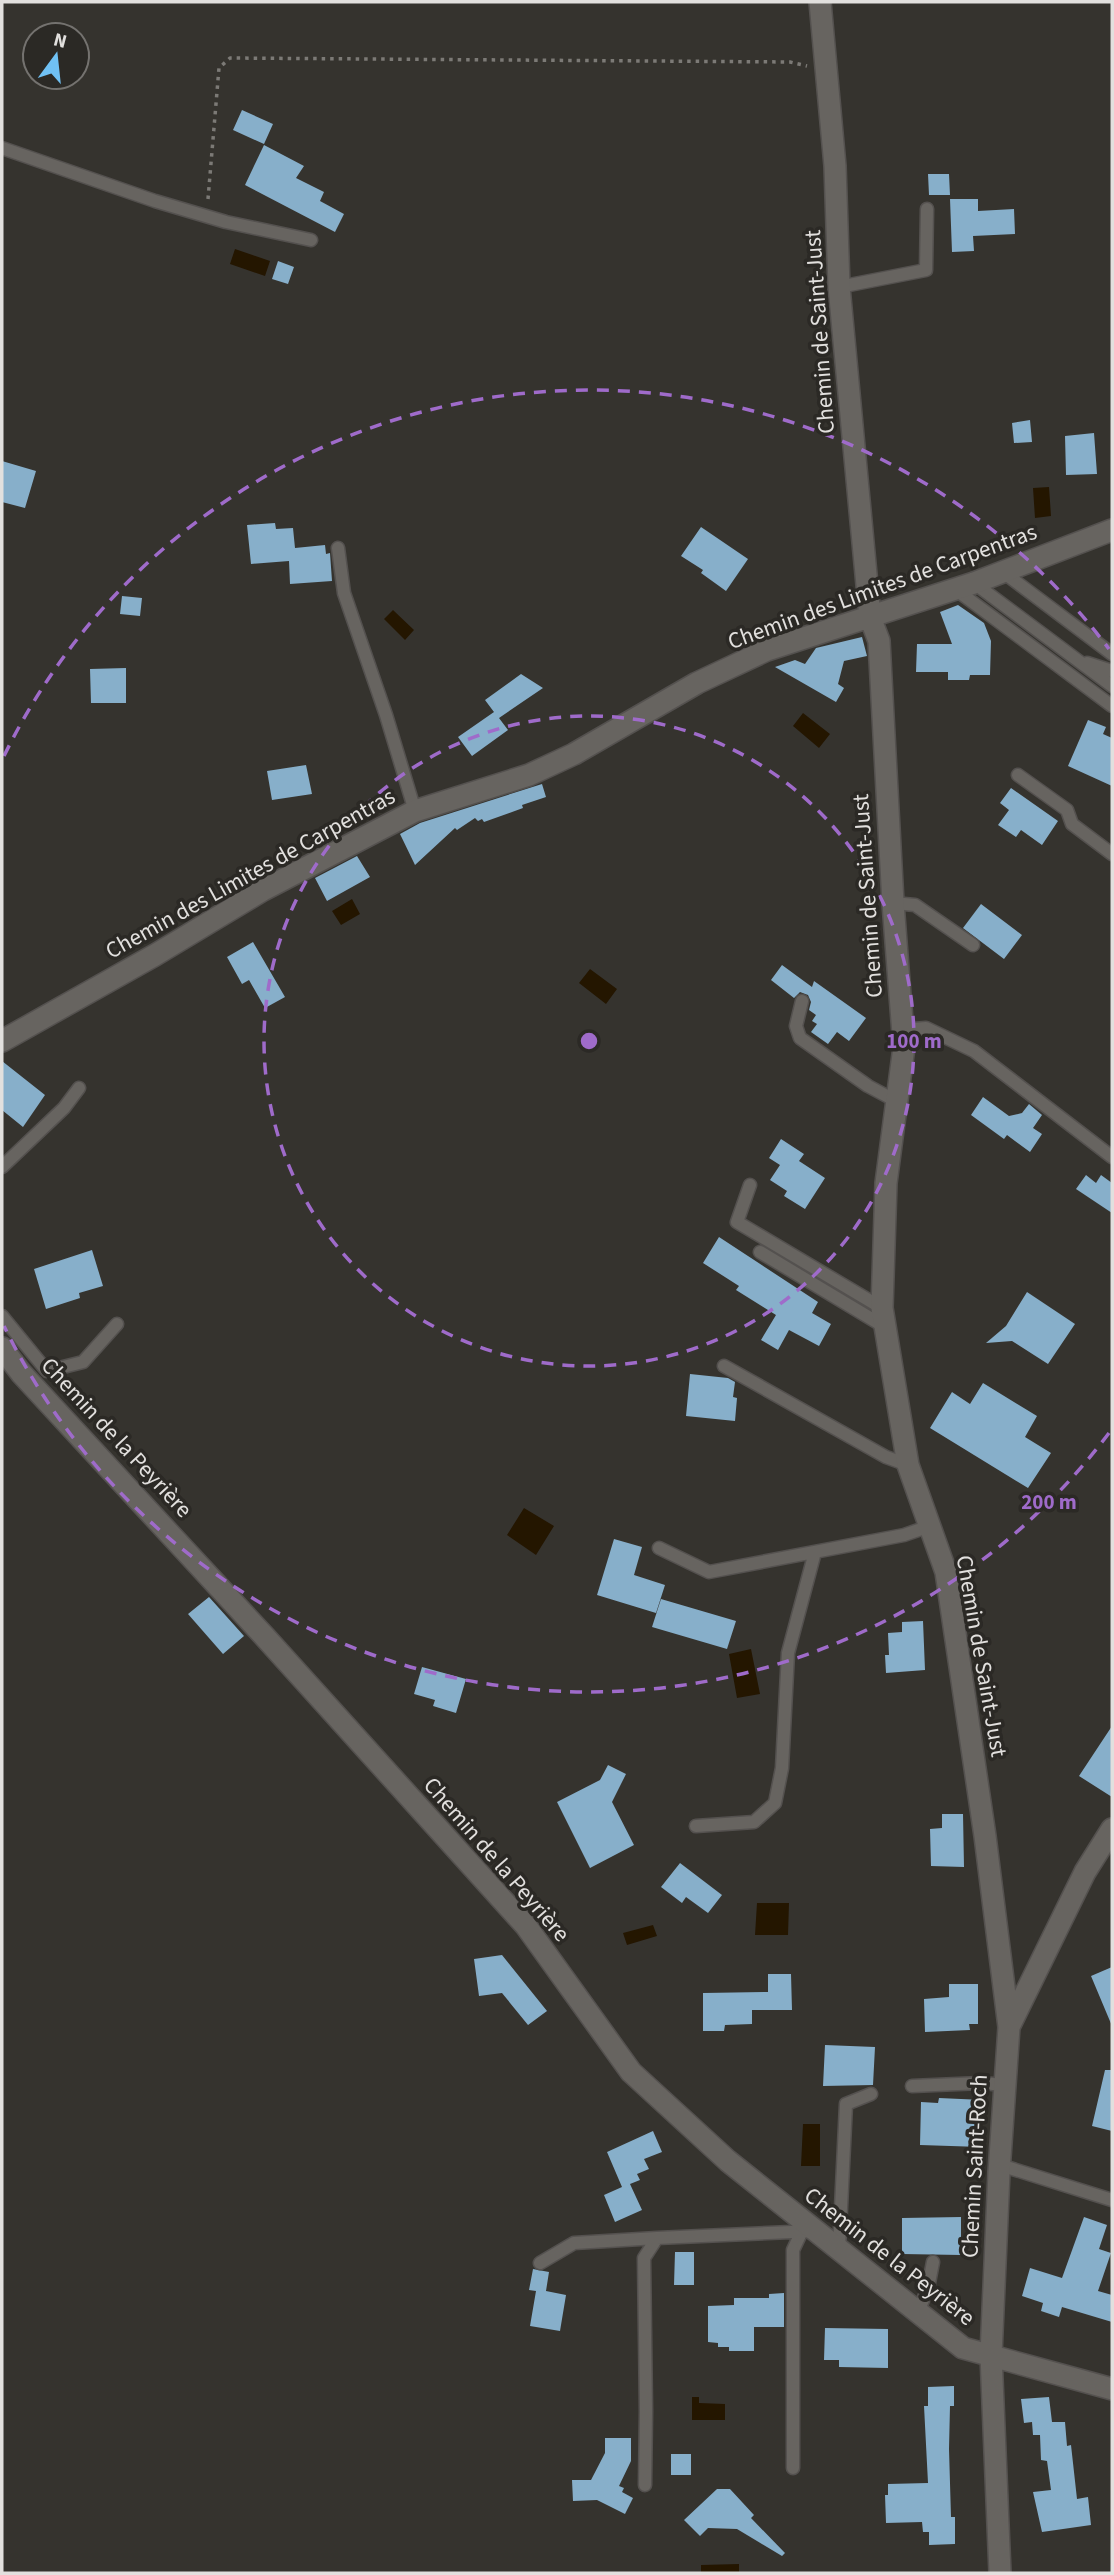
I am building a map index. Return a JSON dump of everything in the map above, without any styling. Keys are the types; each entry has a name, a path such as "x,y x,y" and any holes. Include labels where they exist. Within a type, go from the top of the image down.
{"street":[{"name":"Chemin de Saint-Just","path":"820,2 835,166 839,287 870,617 879,641 893,903 904,1047 886,1183 883,1317 908,1465 946,1572 985,1836 1009,2027"},
{"name":"Chemin des Limites de Carpentras","path":"2,1041 155,955 263,890 415,811 529,775 574,754 697,683 767,650 964,586 1112,530"},
{"name":"Chemin de la Peyrière","path":"2,1348 20,1373 256,1627 526,1926 631,2072 809,2231 839,2249 963,2348 1112,2389"},
{"name":"Chemin Saint-Roch","path":"1000,2573 992,2355 1009,2027 1085,1872 1112,1829"}],"lane":[{"path":"2,148 207,216 311,240"},
{"path":"839,287 926,270 927,209"},
{"path":"338,548 345,593 415,811"},
{"path":"1003,572 1112,654"},
{"path":"964,586 1077,659 1112,686"},
{"path":"964,586 1112,706"},
{"path":"1077,659 1112,671"},
{"path":"1018,775 1067,810 1072,824 1112,854"},
{"path":"893,903 915,905 973,945"},
{"path":"802,1001 796,1026 800,1038 868,1086 898,1102"},
{"path":"902,1030 926,1028 974,1051 1112,1157"},
{"path":"2,1167 64,1108 79,1088"},
{"path":"750,1185 737,1222 883,1317"},
{"path":"760,1252 883,1317"},
{"path":"2,1316 47,1371 83,1362 117,1324"},
{"path":"724,1366 886,1457 908,1465"},
{"path":"659,1548 709,1572 904,1535 930,1526"},
{"path":"696,1826 754,1822 775,1803 782,1768 788,1653 815,1552"},
{"path":"912,2086 981,2083 1005,2085"},
{"path":"839,2249 846,2104 871,2094"},
{"path":"1000,2165 1112,2200"},
{"path":"540,2263 573,2243 809,2231"},
{"path":"793,2468 793,2250 809,2231"},
{"path":"645,2485 644,2258 657,2238"},
{"path":"918,2312 928,2288 933,2262"}],"path":[{"path":"207,216 219,68 230,58 790,62 826,71"}],"shaded area":[{"path":"235,249 270,261 265,276 230,264"},
{"path":"1049,487 1051,516 1035,518 1033,488"},
{"path":"393,610 414,630 405,640 384,619"},
{"path":"803,713 830,734 819,748 793,726"},
{"path":"352,899 360,914 341,925 332,911"},
{"path":"590,969 617,989 606,1004 579,983"},
{"path":"524,1508 554,1526 536,1555 507,1535"},
{"path":"751,1649 760,1694 737,1698 729,1654"},
{"path":"757,1903 789,1903 788,1935 755,1935"},
{"path":"653,1925 657,1936 627,1945 623,1933"},
{"path":"803,2124 820,2124 820,2166 801,2166"},
{"path":"692,2397 699,2397 699,2403 725,2404 725,2420 692,2420"},
{"path":"739,2564 739,2573 701,2573 701,2565"}],"building":[{"path":"242,110 273,124 264,144 233,130"},
{"path":"264,145 304,166 296,178 324,192 320,201 344,214 335,232 245,185"},
{"path":"928,174 949,174 950,195 929,195"},
{"path":"950,199 978,199 978,211 1014,209 1015,234 973,236 974,251 952,252"},
{"path":"278,261 294,267 288,284 272,279"},
{"path":"1030,420 1032,442 1014,443 1012,423"},
{"path":"1094,433 1097,474 1066,475 1065,436"},
{"path":"2,461 36,471 25,508 2,502"},
{"path":"275,523 276,529 293,528 295,548 325,545 326,554 330,553 332,581 290,584 289,561 251,564 247,525"},
{"path":"701,527 748,559 726,591 701,573 703,570 681,556"},
{"path":"122,596 142,598 140,616 120,614"},
{"path":"958,605 984,623 991,641 990,675 970,675 969,680 948,680 948,672 916,672 917,644 952,644 940,612"},
{"path":"862,637 867,656 844,661 838,684 844,688 836,702 775,667 795,660 805,664 816,648"},
{"path":"126,668 126,703 91,703 90,669"},
{"path":"521,674 543,688 499,718 508,730 472,756 458,737 494,712 485,700"},
{"path":"1088,720 1106,727 1103,734 1112,738 1112,786 1068,766"},
{"path":"306,765 312,794 272,800 267,771"},
{"path":"542,784 546,797 484,822 475,818 457,830 455,828 415,865 400,834 420,823"},
{"path":"1011,788 1058,821 1042,845 1021,830 1016,837 998,825 1009,810 1000,803"},
{"path":"357,856 370,877 327,901 315,878"},
{"path":"981,904 1022,935 1004,959 963,928"},
{"path":"253,942 285,997 265,1008 249,980 242,984 227,957"},
{"path":"782,965 812,987 814,981 866,1018 849,1041 837,1032 828,1044 811,1032 817,1024 812,1021 816,1015 809,1010 811,1002 808,995 800,992 794,998 771,980"},
{"path":"2,1061 45,1095 23,1127 2,1110"},
{"path":"983,1097 1009,1116 1022,1113 1029,1104 1042,1115 1033,1128 1042,1134 1030,1152 1007,1135 1004,1139 971,1115"},
{"path":"781,1139 804,1154 799,1161 825,1178 805,1209 784,1196 787,1191 770,1180 780,1165 769,1158"},
{"path":"1086,1175 1096,1183 1101,1175 1112,1183 1112,1213 1076,1189"},
{"path":"719,1237 818,1302 812,1313 831,1324 819,1346 789,1330 778,1350 761,1340 776,1315 736,1290 739,1286 703,1263"},
{"path":"92,1250 103,1286 79,1293 80,1298 46,1309 34,1269"},
{"path":"1027,1292 1075,1324 1048,1364 1012,1341 986,1343 1006,1326"},
{"path":"690,1374 728,1378 735,1382 735,1421 686,1416"},
{"path":"983,1383 1037,1416 1025,1437 1051,1453 1028,1488 930,1428 952,1392 970,1404"},
{"path":"614,1539 642,1547 634,1575 665,1585 656,1613 597,1595"},
{"path":"209,1597 244,1636 223,1654 188,1614"},
{"path":"661,1599 736,1621 727,1649 652,1627"},
{"path":"923,1621 925,1670 886,1673 888,1633 902,1632 902,1622"},
{"path":"422,1667 466,1679 456,1713 433,1706 435,1700 414,1694"},
{"path":"1112,1726 1112,1797 1079,1776"},
{"path":"608,1765 626,1774 612,1802 634,1845 590,1868 557,1802 600,1780"},
{"path":"942,1814 963,1814 964,1867 931,1866 930,1829 942,1828"},
{"path":"680,1863 722,1895 708,1913 686,1897 682,1903 661,1887"},
{"path":"502,1955 547,2011 528,2025 502,1993 479,1996 474,1959"},
{"path":"1112,1967 1112,2026 1091,1976"},
{"path":"768,1974 791,1974 792,2010 752,2010 752,2024 725,2025 724,2031 703,2031 703,1993 768,1992"},
{"path":"949,1984 978,1984 978,2024 969,2024 970,2030 925,2032 924,1999 949,1997"},
{"path":"825,2045 875,2047 873,2085 823,2086"},
{"path":"1105,2070 1112,2070 1112,2131 1092,2126"},
{"path":"939,2098 983,2100 981,2147 920,2145 921,2102 938,2103"},
{"path":"653,2131 662,2152 644,2159 649,2169 637,2174 640,2180 630,2184 642,2210 615,2222 604,2195 622,2187 607,2152"},
{"path":"961,2217 961,2255 902,2254 902,2218"},
{"path":"1084,2217 1107,2225 1099,2249 1111,2253 1098,2291 1112,2295 1112,2322 1062,2307 1059,2317 1041,2311 1043,2303 1022,2296 1030,2268 1062,2278"},
{"path":"675,2252 694,2252 694,2285 674,2285"},
{"path":"533,2269 549,2272 546,2291 566,2295 560,2331 530,2326 536,2291 529,2290"},
{"path":"784,2293 784,2327 754,2327 754,2351 729,2351 729,2347 718,2347 718,2343 708,2342 708,2306 734,2305 734,2298 769,2298 769,2294"},
{"path":"825,2328 888,2329 888,2368 839,2367 839,2360 824,2360"},
{"path":"954,2386 954,2406 950,2406 949,2449 951,2517 955,2517 955,2544 929,2545 929,2532 923,2532 922,2522 886,2523 885,2495 888,2495 888,2484 928,2483 924,2406 928,2406 928,2387"},
{"path":"1049,2397 1052,2422 1065,2422 1067,2446 1071,2445 1077,2499 1088,2497 1091,2525 1042,2532 1033,2492 1051,2490 1047,2461 1041,2460 1040,2435 1033,2435 1032,2422 1024,2423 1021,2399"},
{"path":"605,2438 631,2438 631,2461 619,2486 624,2488 622,2492 633,2498 625,2514 597,2500 573,2501 572,2480 591,2480 605,2453"},
{"path":"671,2454 691,2454 691,2475 671,2475"},
{"path":"717,2489 730,2489 754,2515 751,2518 785,2553 782,2556 737,2529 708,2528 700,2536 684,2520"}]}
